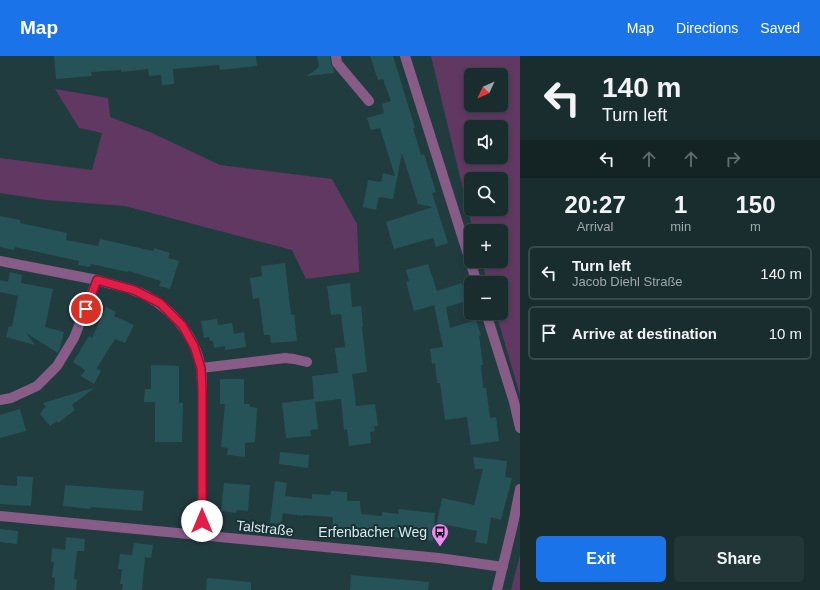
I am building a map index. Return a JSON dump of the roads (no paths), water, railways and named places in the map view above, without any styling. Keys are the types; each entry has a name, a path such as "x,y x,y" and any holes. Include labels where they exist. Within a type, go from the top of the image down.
{"street":[{"path":"336,56 337,63 369,101"},
{"path":"405,56 475,276"},
{"path":"0,260 97,280 134,290 160,303 182,325 194,346 201,368 202,535"},
{"path":"0,400 11,398 37,386 57,366 74,338 97,280"},
{"path":"488,320 514,402 520,428"},
{"path":"201,368 285,358 307,362"},
{"path":"497,590 520,488"},
{"name":"Talstraße","path":"0,516 439,558 503,567"}],"place":[{"name":"Erfenbacher Weg","path":"440,547"}]}
